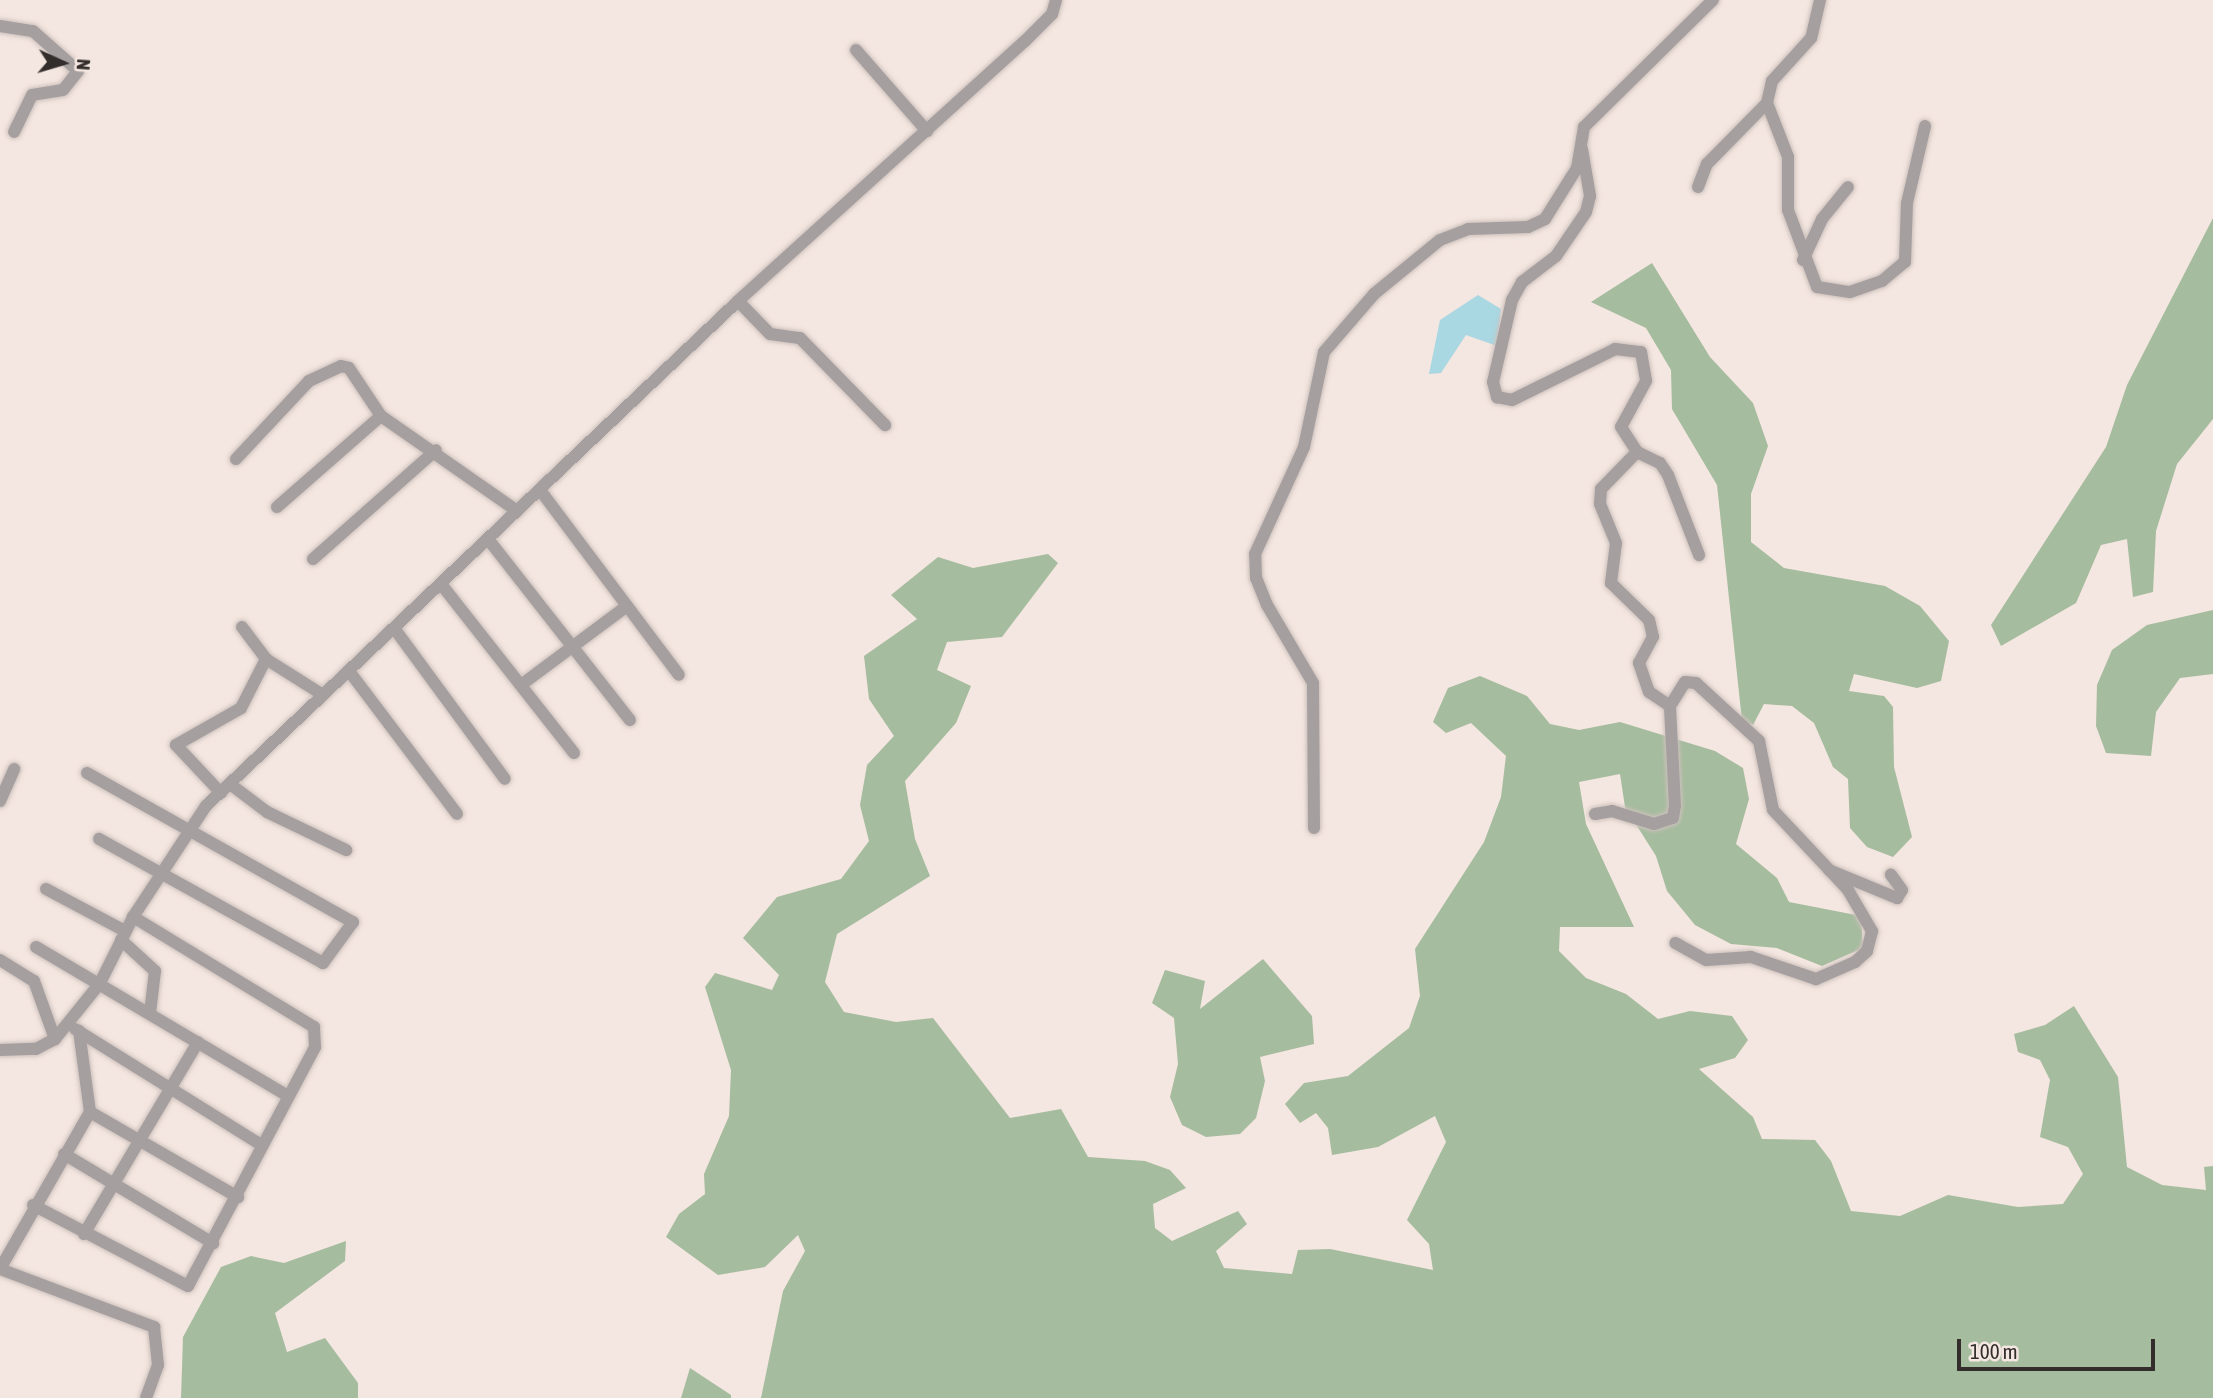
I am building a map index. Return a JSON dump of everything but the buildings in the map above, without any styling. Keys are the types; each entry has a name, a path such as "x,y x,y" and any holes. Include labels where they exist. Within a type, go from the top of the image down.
{"street":[{"path":"0,1050 36,1049 74,1028 133,917 161,875 188,826 738,301 1024,42 1052,14 1056,0"},
{"path":"1314,828 1314,683 1267,604 1256,578 1255,554 1304,447 1314,379 1342,326 1411,259 1468,229 1528,227 1545,219 1564,196 1581,145 1584,127 1599,109 1713,0"},
{"path":"1698,187 1707,164 1767,103 1772,81 1811,38 1821,0"},
{"path":"0,26 33,31 78,71 63,90 32,95 15,132"},
{"path":"856,50 927,131"},
{"path":"1767,103 1788,157 1788,210 1809,279 1828,292 1882,282 1905,262 1907,203 1925,126"},
{"path":"1581,145 1590,196 1586,212 1556,256 1522,282 1493,382 1497,397 1512,400 1615,349 1641,352 1646,382 1621,427 1637,452 1660,463 1668,475 1699,555"},
{"path":"1803,260 1822,219 1848,187"},
{"path":"738,301 770,334 800,338 885,425"},
{"path":"236,458 309,381 332,367 349,368 381,416 436,450 517,511"},
{"path":"277,507 381,416"},
{"path":"313,559 436,450"},
{"path":"1637,452 1601,489 1600,504 1616,543 1611,583 1649,620 1653,637 1639,663 1643,678 1649,692 1670,706"},
{"path":"540,490 679,675"},
{"path":"488,539 629,720"},
{"path":"441,584 574,753"},
{"path":"521,685 627,606"},
{"path":"242,627 266,659 323,695"},
{"path":"394,628 505,779"},
{"path":"266,659 242,708 176,745 225,789 346,850"},
{"path":"349,671 457,814"},
{"path":"1595,814 1612,811 1654,824 1673,817 1670,706 1685,682 1696,683 1759,741 1773,810 1829,870 1871,931 1867,951 1844,971 1816,979 1751,957 1706,960 1675,943"},
{"path":"0,801 14,769"},
{"path":"87,773 188,826 353,922 323,963 99,839"},
{"path":"1829,870 1896,898 1902,890 1891,875"},
{"path":"46,889 123,936 155,971 150,1013"},
{"path":"33,1205 183,1287 213,1243 261,1145 315,1047 314,1027 133,917"},
{"path":"36,947 288,1096"},
{"path":"0,960 34,981 55,1039"},
{"path":"74,1028 261,1145"},
{"path":"74,1028 90,1112 33,1205 0,1269 154,1327 158,1365 146,1398"},
{"path":"84,1234 198,1042"},
{"path":"90,1112 238,1196"},
{"path":"64,1154 213,1243"}],"green space":[{"path":"2213,218 2213,419 2177,464 2156,531 2153,592 2133,597 2127,539 2101,545 2076,603 2001,646 1991,625 2106,447 2127,385"},
{"path":"1652,263 1710,357 1753,403 1768,446 1751,494 1751,542 1784,568 1885,586 1920,606 1949,641 1941,681 1917,688 1854,674 1849,691 1884,696 1893,707 1894,767 1912,837 1893,857 1867,847 1850,828 1848,779 1833,767 1814,723 1792,706 1764,704 1753,725 1742,721 1717,485 1672,409 1671,370 1646,328 1591,302"},
{"path":"1048,554 1058,563 1002,637 947,642 937,670 971,686 956,723 905,781 915,839 930,876 837,934 825,982 844,1012 896,1022 933,1018 1010,1118 1061,1109 1088,1157 1145,1161 1170,1170 1186,1188 1153,1204 1155,1228 1172,1241 1238,1211 1247,1224 1216,1251 1224,1268 1292,1274 1298,1250 1330,1249 1433,1270 1429,1244 1407,1220 1446,1142 1435,1116 1378,1147 1332,1155 1328,1128 1316,1113 1300,1123 1285,1104 1304,1083 1348,1076 1409,1028 1420,996 1415,949 1484,842 1501,797 1506,756 1471,723 1446,733 1433,722 1448,688 1480,676 1527,696 1550,724 1579,730 1620,722 1715,751 1743,768 1749,799 1736,844 1777,878 1789,902 1861,916 1863,948 1822,966 1777,948 1731,944 1695,925 1667,891 1656,856 1625,807 1620,774 1579,782 1586,824 1634,927 1560,927 1559,951 1586,978 1626,994 1658,1019 1690,1011 1732,1016 1748,1040 1735,1058 1699,1069 1753,1117 1762,1139 1815,1140 1831,1161 1851,1211 1900,1216 1948,1195 2018,1207 2063,1204 2083,1174 2068,1147 2040,1137 2050,1080 2040,1060 2018,1052 2014,1034 2045,1025 2074,1006 2118,1077 2127,1167 2162,1185 2206,1190 2204,1167 2213,1166 2213,1398 761,1398 783,1291 805,1251 798,1235 765,1267 718,1275 666,1237 679,1214 705,1194 704,1174 729,1116 731,1070 705,987 715,973 772,990 779,975 743,938 777,897 841,879 869,841 860,805 867,765 894,736 869,699 864,656 917,619 891,595 938,557 973,568"},
{"path":"2213,610 2213,674 2180,678 2156,712 2151,756 2106,753 2096,726 2097,685 2112,650 2147,625"},
{"path":"1263,959 1312,1016 1314,1044 1260,1057 1265,1081 1256,1118 1240,1134 1206,1137 1182,1125 1170,1097 1178,1064 1174,1018 1152,1003 1165,970 1205,981 1200,1009"},
{"path":"346,1241 345,1261 275,1313 287,1352 325,1338 358,1383 358,1398 181,1398 183,1337 221,1267 251,1256 284,1263"},
{"path":"690,1368 731,1395 731,1398 681,1398"}],"water":[{"path":"1478,295 1501,309 1497,346 1466,335 1441,373 1429,374 1440,320"}]}
